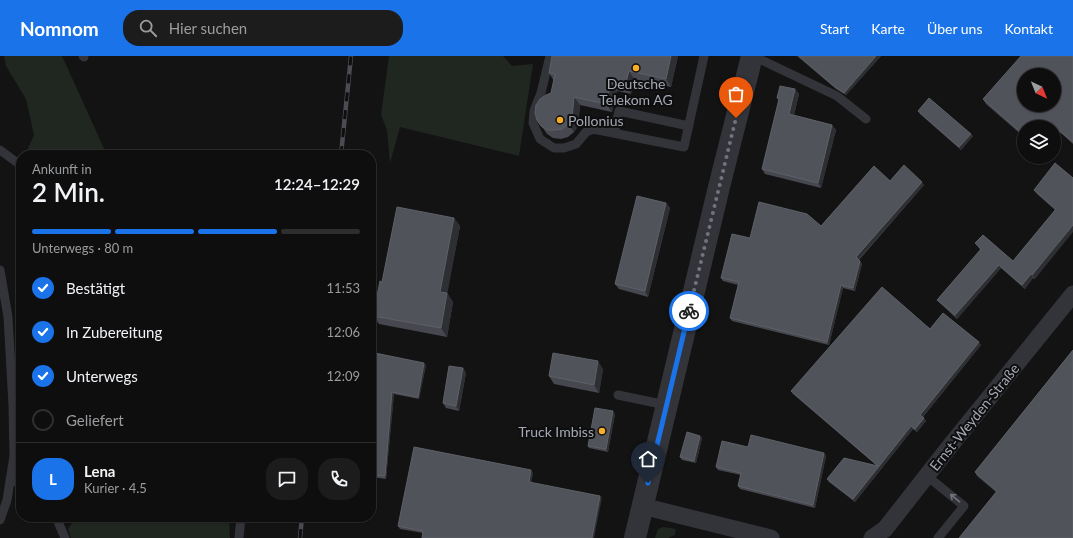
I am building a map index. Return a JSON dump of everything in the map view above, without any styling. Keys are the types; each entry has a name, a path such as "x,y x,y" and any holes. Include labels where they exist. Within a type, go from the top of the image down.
{"street":[{"path":"635,538 666,405 752,56"},
{"name":"Ernst-Weyden-Straße","path":"872,538 885,529 1073,294"},
{"path":"642,506 771,538"}],"lane":[{"path":"550,56 541,93 534,111 533,123 540,139 554,148 564,148 576,144 586,132 593,129 684,147 704,56"},
{"path":"752,56 837,96 866,119"},
{"path":"614,133 619,111 689,126"},
{"path":"0,150 16,162"},
{"path":"0,270 8,317 13,405 14,456 7,500 0,520"},
{"path":"618,395 666,405"},
{"path":"927,476 964,506 938,538"},
{"path":"10,480 16,481"},
{"path":"58,522 65,538"},
{"path":"239,538 240,522"}],"shaded area":[{"path":"4,56 62,56 105,150 27,150 34,135 26,99 6,66"},
{"path":"389,56 503,56 512,66 533,64 519,156 400,127 390,163 387,130 381,115"},
{"path":"73,522 229,522 230,538 71,538 68,529"},
{"path":"663,527 676,529 675,535 668,538 655,538 658,529"}],"building":[{"path":"552,56 671,56 666,79 629,71 625,86 611,83 606,104 574,97 572,118 568,124 562,129 548,130 541,126 535,113 536,105 540,99 551,93 555,74 549,73"},
{"path":"799,56 876,56 844,93"},
{"path":"1021,56 1073,56 1073,142 1061,132 1061,120 1017,120 1017,129 983,99"},
{"path":"780,86 795,89 789,114 832,125 818,183 762,169 779,99 777,98"},
{"path":"929,98 971,134 959,147 918,111"},
{"path":"1054,164 1073,178 1073,225 1022,285 999,265 955,315 937,300 981,249 975,243 983,235 1013,261 1056,209 1034,190"},
{"path":"904,165 922,182 856,257 860,261 853,288 841,285 827,342 730,318 739,282 721,278 732,234 750,238 759,202 807,214 821,226 874,166 890,181"},
{"path":"637,196 666,203 645,291 615,284"},
{"path":"397,207 454,218 440,292 447,293 441,328 376,317 376,301 380,281 382,282"},
{"path":"882,287 930,329 943,313 979,342 920,415 924,418 915,429 911,426 853,499 827,479 844,458 878,466 791,391"},
{"path":"1073,350 1073,538 959,538 997,491 975,472"},
{"path":"376,353 424,363 418,397 392,392 385,476 376,475"},
{"path":"553,353 598,361 594,385 549,376"},
{"path":"449,366 463,368 456,406 443,403"},
{"name":"Truck Imbiss","path":"595,408 613,411 606,449 588,446"},
{"path":"687,432 700,436 694,461 680,457"},
{"path":"751,435 824,453 813,505 738,486 741,473 716,467 722,441 748,447"},
{"path":"414,447 531,470 529,482 600,496 592,538 422,538 423,531 398,526"}],"railway":[{"path":"342,150 351,56"},
{"path":"300,538 302,522"}],"way so far":[{"path":"689,311 736,118"}],"place":[{"name":"Deutsche Telekom AG","path":"636,68"},
{"name":"Pollonius","path":"560,120"},
{"name":"Truck Imbiss","path":"602,431"}],"route":[{"path":"648,483 689,311"}]}
